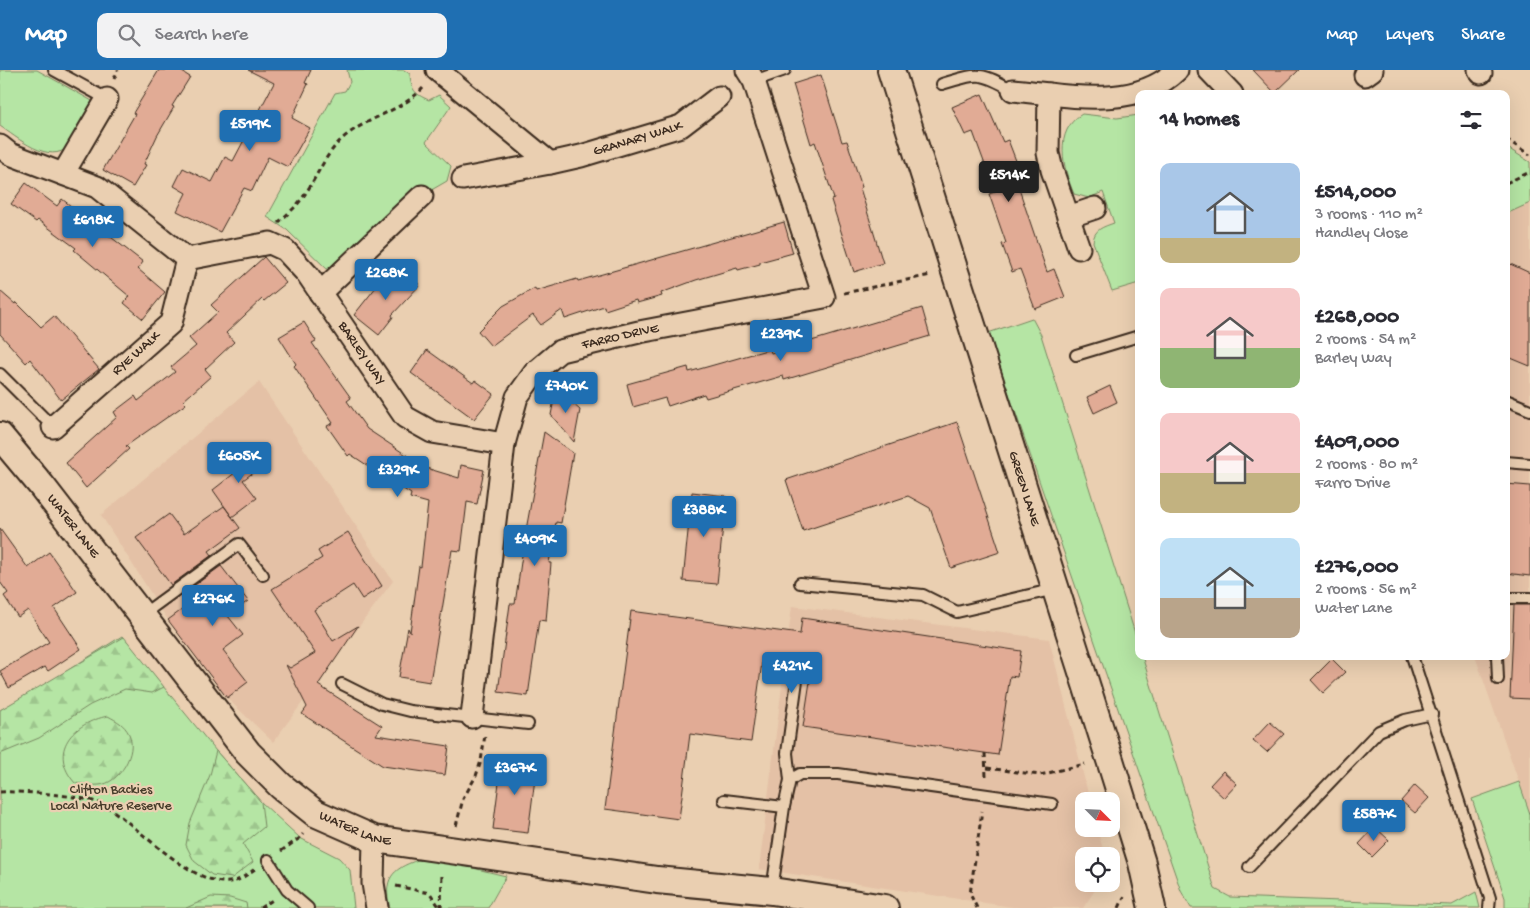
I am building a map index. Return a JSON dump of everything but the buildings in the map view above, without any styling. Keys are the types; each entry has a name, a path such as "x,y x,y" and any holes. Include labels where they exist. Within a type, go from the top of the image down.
{"street":[{"path":"439,70 550,163"},
{"name":"GREEN LANE","path":"890,70 1110,760 1147,880 1152,908"},
{"path":"1144,90 1168,78 1177,70"},
{"path":"1209,70 1228,90"},
{"path":"750,76 824,297"},
{"path":"1013,90 1111,97 1135,93"},
{"path":"1049,94 1048,153 1079,248"},
{"name":"GRANARY WALK","path":"463,179 581,156 681,126 719,97"},
{"path":"63,174 107,99"},
{"path":"0,146 10,154 97,187 187,259 270,243"},
{"path":"320,293 422,196"},
{"path":"1068,217 1094,208"},
{"name":"BARLEY WAY","path":"270,243 285,250 320,293 405,417 432,432 504,444"},
{"name":"RYE WALK","path":"52,427 171,323 187,259"},
{"name":"FARRO DRIVE","path":"472,717 504,444 518,397 535,372 560,351 639,332 824,297"},
{"name":"WATER LANE","path":"0,436 248,753 281,786 315,813 374,839 657,880 772,891 885,908"},
{"path":"374,839 373,883 377,908"},
{"path":"1147,880 1170,908"}],"lane":[{"path":"54,70 107,99"},
{"path":"750,76 785,70"},
{"path":"942,84 976,74 990,77 1013,90"},
{"path":"1076,355 1135,337"},
{"path":"0,374 52,427"},
{"path":"1510,402 1530,410"},
{"path":"1510,462 1530,464"},
{"path":"141,615 239,544 263,575"},
{"path":"800,583 923,594 957,612 1056,589"},
{"path":"1510,598 1530,598"},
{"path":"1413,660 1490,898 1489,908"},
{"path":"1497,660 1498,679"},
{"path":"772,891 784,807 790,780 787,754 798,673"},
{"path":"342,684 382,704 410,711 528,724"},
{"path":"1249,867 1379,731 1405,720 1432,714"},
{"path":"790,780 800,774 838,774 1052,804"},
{"path":"724,800 784,807"},
{"path":"268,860 287,890 308,908"}],"path":[{"path":"270,243 269,235 300,201 320,165 342,139 364,122 408,103 439,70"},
{"path":"1510,141 1530,155"},
{"path":"1510,181 1530,172"},
{"path":"824,297 939,274"},
{"path":"441,908 445,830 455,830 463,799 476,776 481,761 486,732 472,717"},
{"path":"976,908 970,894 984,794 985,753"},
{"path":"986,768 1040,775 1110,760"},
{"path":"0,792 89,799 106,806 148,841 200,875 221,883 237,881 300,838 315,813"},
{"path":"373,883 430,893 441,908"}],"shaded area":[{"path":"1530,203 1530,814 1476,660 1510,660 1510,212"},
{"path":"259,382 393,581 273,742 227,698 168,620 101,515"},
{"path":"792,606 1049,639 1088,792 1075,792 1075,838 1100,838 1102,847 1075,847 1075,892 1094,892 1083,908 1019,908 759,869"}],"green space":[{"path":"0,70 37,70 94,102 69,146 61,151 52,153 43,151 33,148 0,126"},
{"path":"347,70 404,70 410,74 412,87 420,96 429,100 439,95 451,106 426,142 451,166 447,181 402,207 363,237 332,274 287,230 267,217 335,93 345,91 350,82"},
{"path":"1082,114 1117,118 1135,116 1135,284 1112,291 1093,242 1097,231 1114,223 1103,192 1089,198 1074,194 1064,162 1063,151 1067,130 1073,121"},
{"path":"1510,150 1530,162 1530,203 1510,212"},
{"path":"1032,318 1041,335 1135,633 1135,660 1143,660 1215,889 1230,897 1452,905 1476,892 1480,908 1191,908 1181,891 988,333"},
{"name":"Clifton Backies Local Nature Reserve","path":"122,636 216,751 261,802 300,838 339,858 350,870 354,908 0,908 0,710 35,691"},
{"path":"124,637 164,687 152,693 125,689 90,705 39,738 0,754 0,710"},
{"path":"108,716 123,725 129,734 131,749 129,758 120,773 106,783 93,785 75,783 67,771 63,760 68,740 84,725"},
{"path":"216,751 261,802 264,827 243,844 253,862 232,878 212,875 194,861 186,845 190,823 210,775"},
{"path":"1519,782 1530,814 1530,908 1505,908 1505,898 1472,799"},
{"path":"418,860 452,863 506,876 488,908 390,908 388,890 391,877 401,867"},
{"path":"211,897 230,898 246,903 247,908 186,908"}]}
